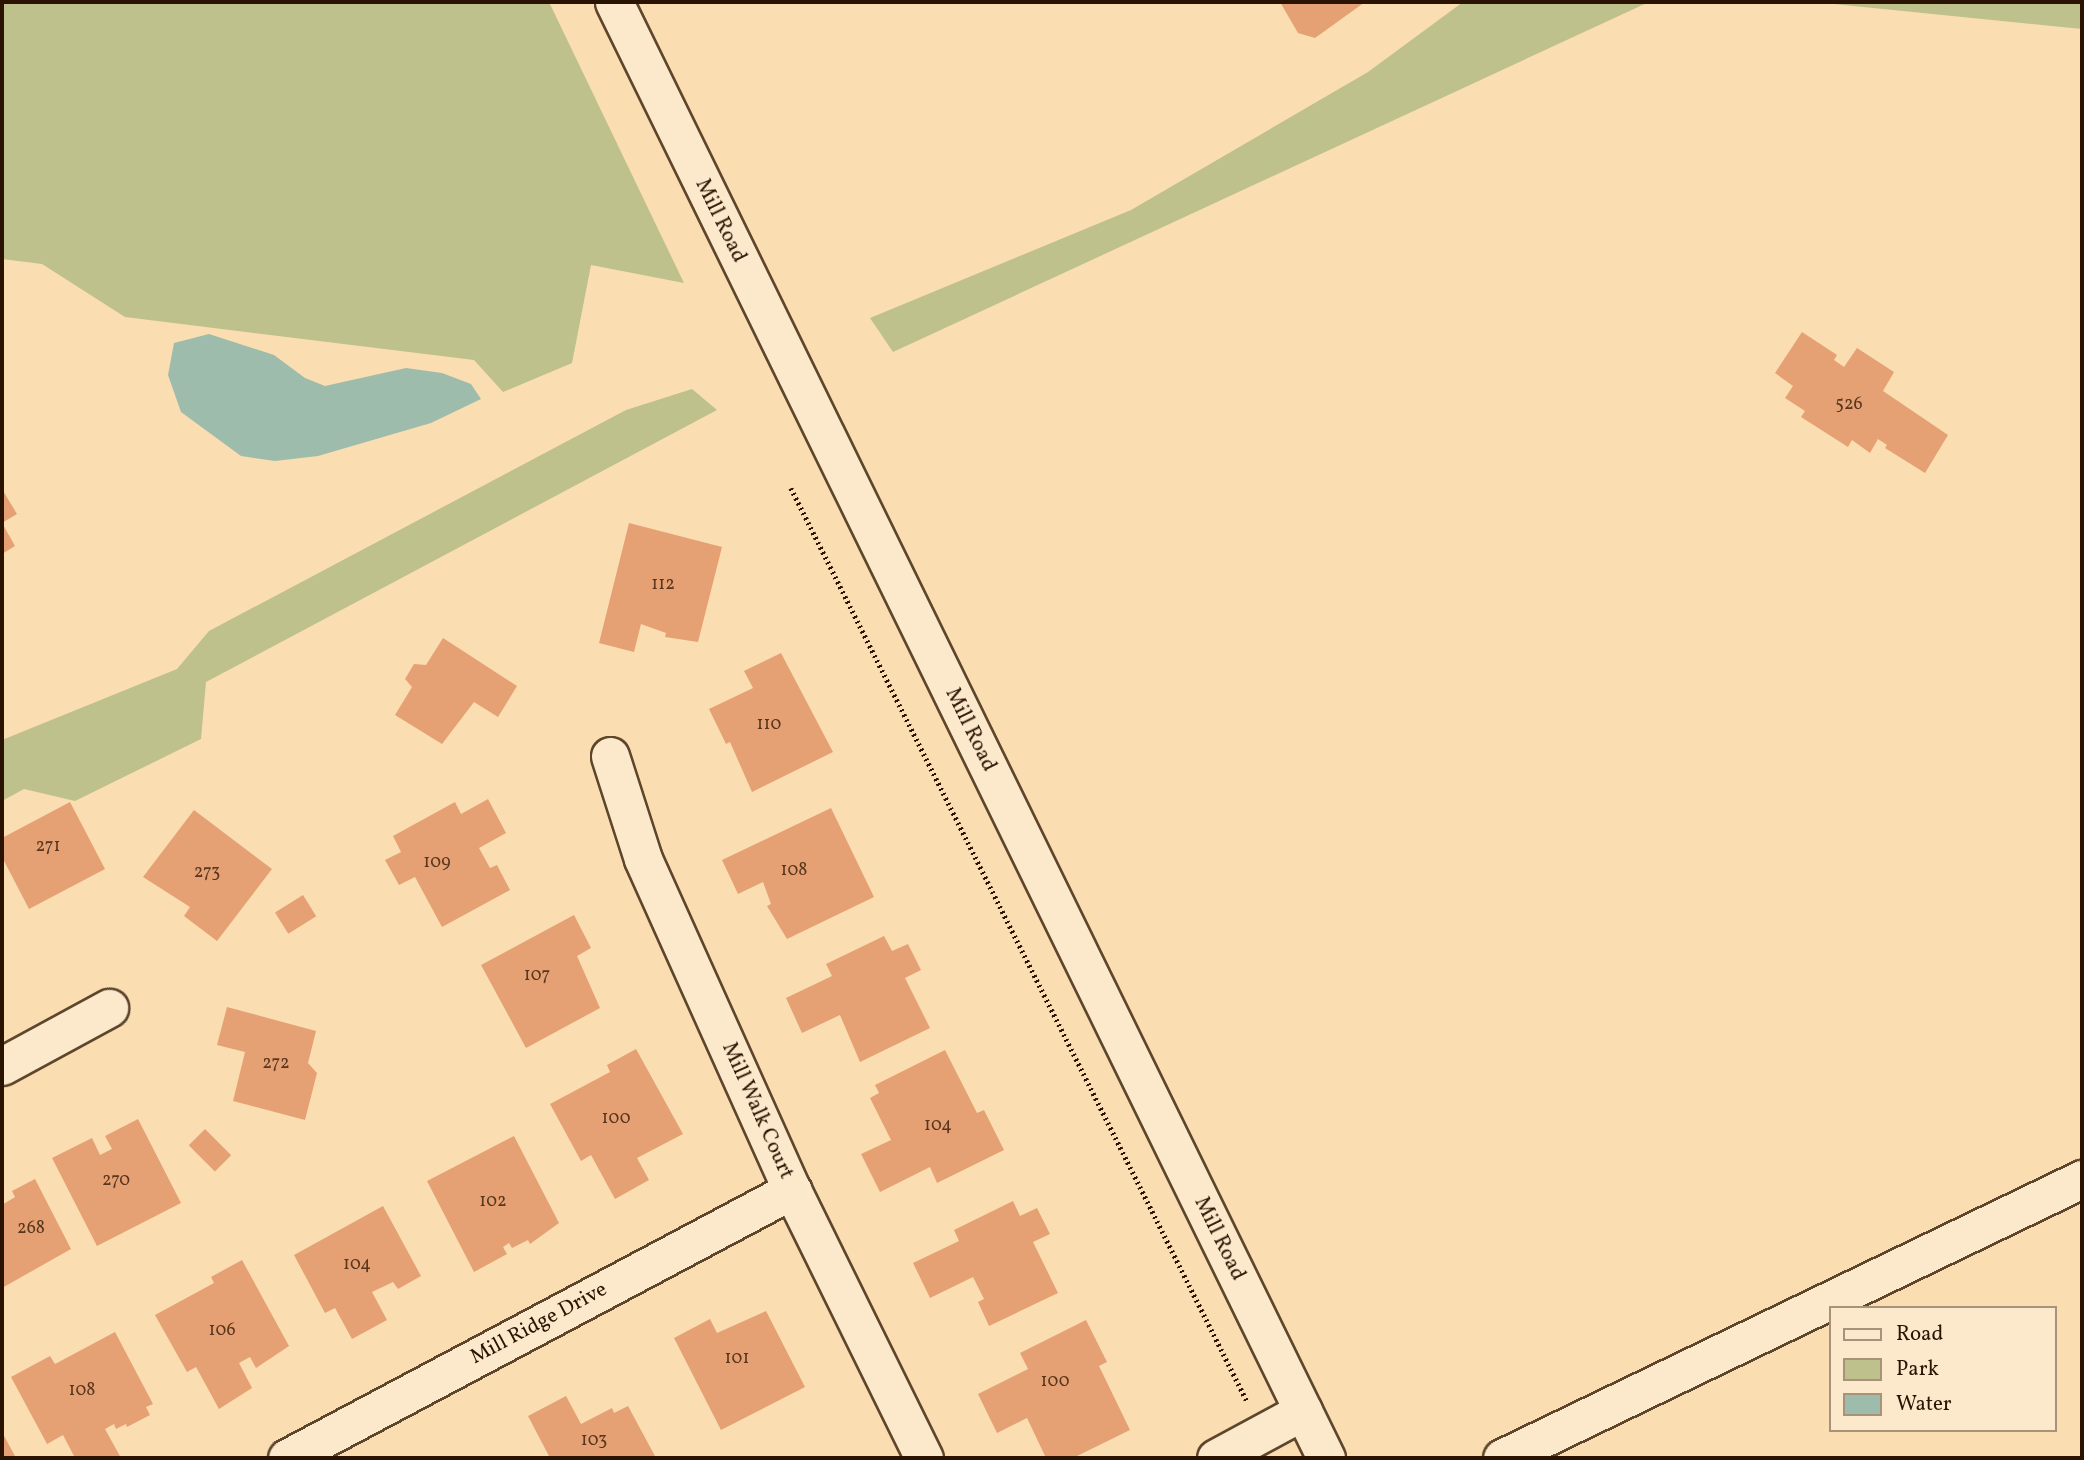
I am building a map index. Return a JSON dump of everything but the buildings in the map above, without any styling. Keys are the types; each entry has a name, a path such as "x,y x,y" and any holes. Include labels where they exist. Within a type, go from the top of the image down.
{"street":[{"name":"Mill Road","path":"614,2 1326,1458"},
{"name":"Mill Walk Court","path":"610,756 643,859 792,1190 925,1458"},
{"path":"2,1066 109,1008"},
{"path":"1502,1458 2082,1179"},
{"name":"Mill Ridge Drive","path":"287,1458 792,1190"},
{"path":"1216,1458 1303,1411"}],"path":[{"path":"790,488 1247,1402"}],"green space":[{"path":"2,2 549,2 684,283 591,265 572,363 503,392 474,360 125,317 42,264 2,259"},
{"path":"1463,2 1649,2 893,352 870,318 1131,210 1368,72"},
{"path":"1814,2 2082,2 2082,29"},
{"path":"692,389 717,410 206,682 201,739 75,801 24,789 2,801 2,740 177,669 209,631 626,410"}],"water":[{"path":"209,334 274,355 305,378 325,386 406,368 442,373 471,384 481,399 431,423 318,456 275,461 241,456 181,412 168,375 174,343"}]}
